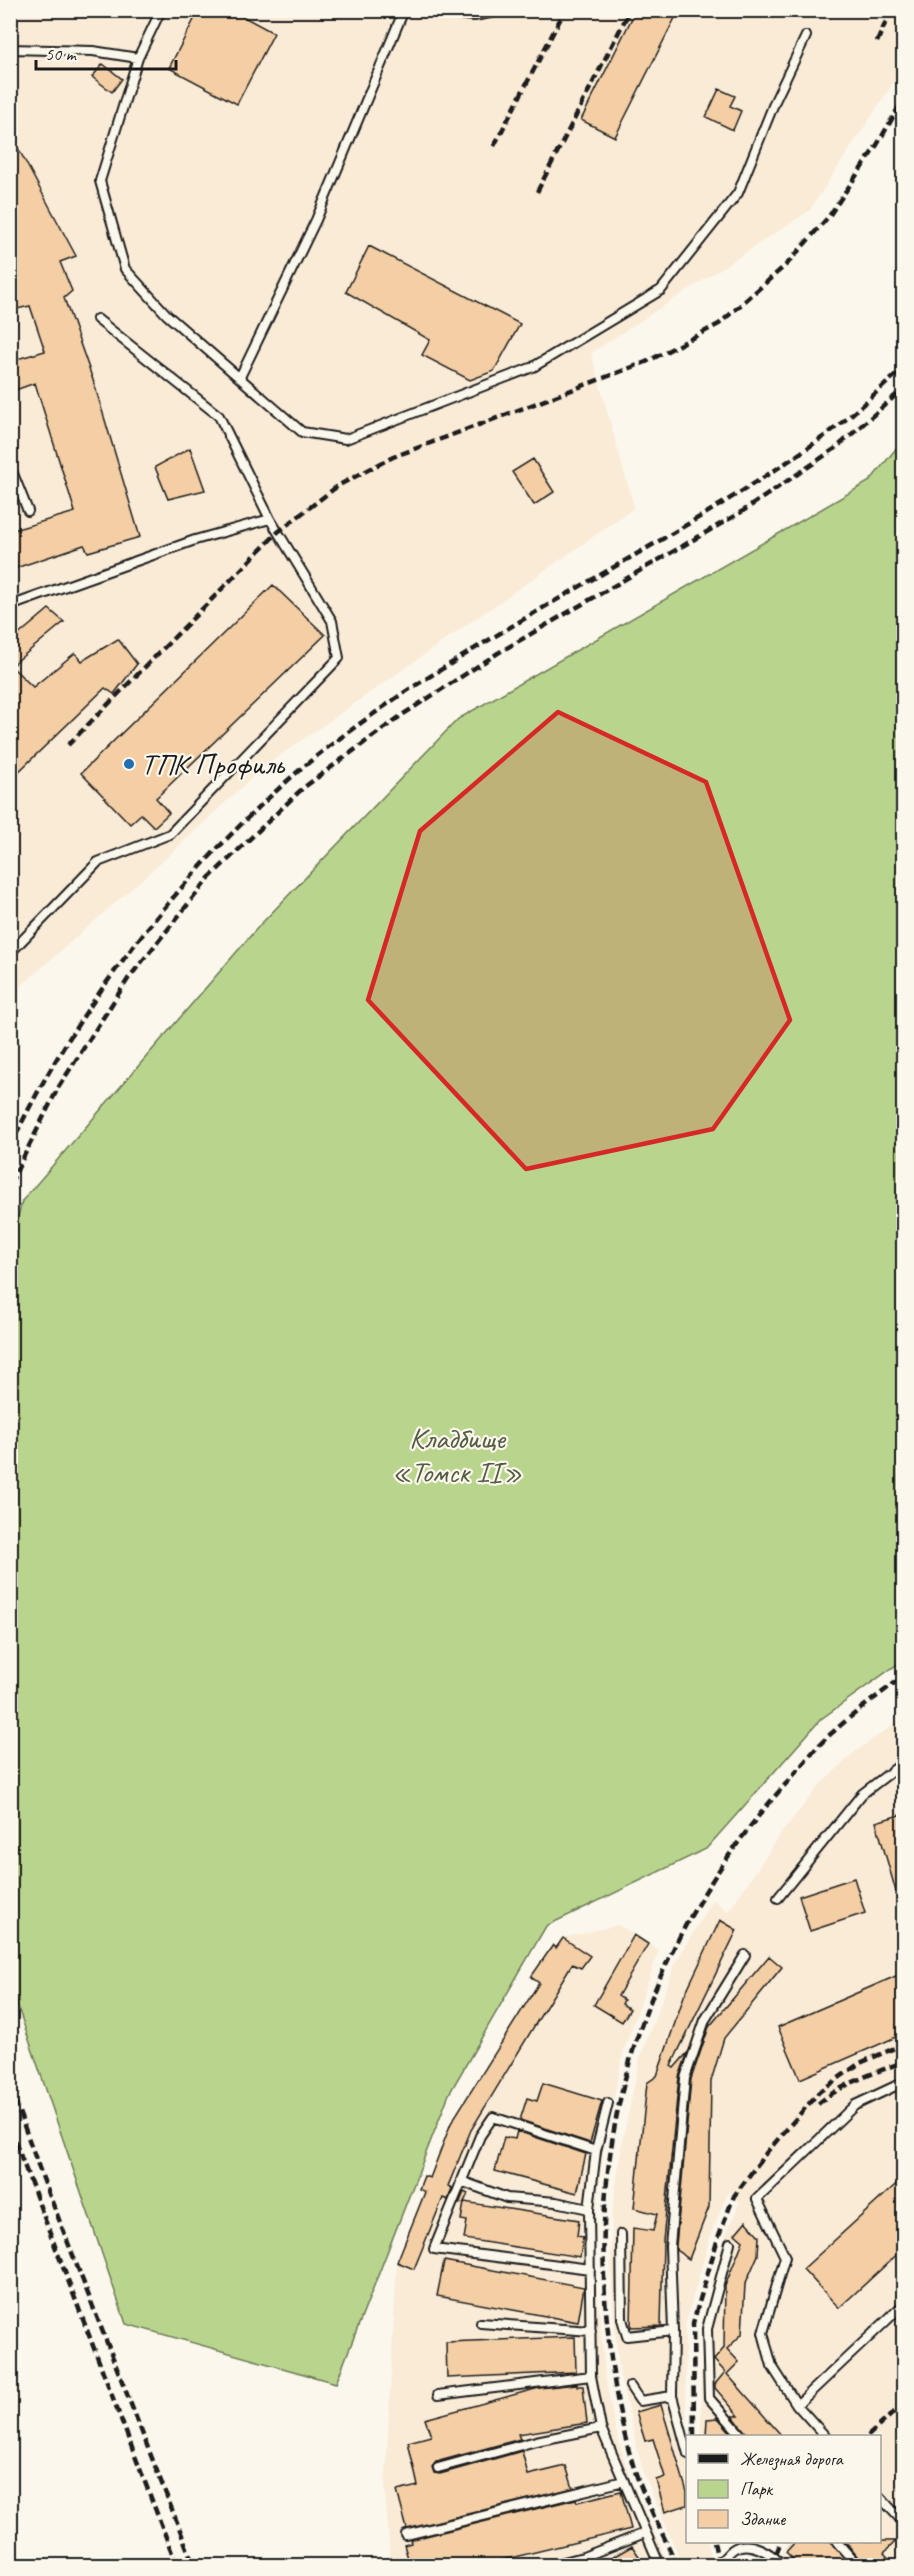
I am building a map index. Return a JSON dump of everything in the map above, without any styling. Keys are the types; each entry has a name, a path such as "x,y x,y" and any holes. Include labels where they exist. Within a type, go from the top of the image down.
{"lane":[{"path":"161,10 138,58 100,182 125,269 167,315 302,432 346,439 533,367 661,290 738,193 775,101 806,36"},
{"path":"240,377 316,220 404,10"},
{"path":"417,10 474,16 506,10"},
{"path":"10,49 93,51 138,58"},
{"path":"10,952 98,862 170,834 339,658 332,621 270,519 219,416 97,319"},
{"path":"10,466 28,511"},
{"path":"10,606 195,540 270,519"},
{"path":"778,1898 862,1794 903,1762"},
{"path":"686,2450 672,2396 673,2331 670,2246 685,2078 705,2020 745,1955"},
{"path":"824,2435 797,2405 772,2366 763,2333 785,2257 757,2199 855,2105 903,2082"},
{"path":"608,2103 596,2151 589,2209 591,2376 602,2428 660,2565"},
{"path":"590,2269 434,2249 480,2136 493,2117 596,2151"},
{"path":"461,2181 507,2198 556,2202 589,2209"},
{"path":"621,2234 622,2319 627,2336 673,2331"},
{"path":"730,2243 707,2329 709,2398 741,2435"},
{"path":"797,2405 903,2304"},
{"path":"481,2323 591,2331"},
{"path":"438,2395 591,2376"},
{"path":"630,2386 640,2401 672,2396"},
{"path":"438,2468 536,2441 602,2428"},
{"path":"406,2535 624,2481"},
{"path":"881,2499 903,2523"},
{"path":"548,2565 583,2558 645,2533"},
{"path":"714,2565 734,2548 750,2543 774,2555 783,2565"},
{"path":"839,2543 858,2565"},
{"path":"583,2558 588,2565"}],"highlighted area":[{"path":"558,712 706,782 790,1020 713,1129 526,1169 368,1000 420,831"}],"shaded area":[{"path":"11,11 903,11 903,68 809,211 591,353 634,508 262,768 166,858 14,992 11,998"},
{"path":"903,1718 903,2565 776,2565 787,2543 881,2543 881,2435 701,2435 701,2325 725,2237 740,2202 728,2191 711,2234 685,2325 686,2543 708,2543 711,2559 683,2566 643,2472 620,2375 615,2331 611,2270 612,2216 621,2149 640,2058 676,1962 713,1899 728,1912 783,1831 820,1785 855,1752"},
{"path":"618,1925 659,1950 623,2053 604,2144 596,2212 595,2267 605,2376 615,2427 630,2479 669,2565 391,2566 385,2490 397,2262 425,2192 419,2189 424,2176 430,2178 451,2123 538,1983 531,1977 553,1945 556,1948 563,1938"}],"green space":[{"name":"Кладбище «Томск II»","path":"903,440 903,1660 821,1719 706,1849 546,1926 449,2094 336,2383 126,2324 11,1987 10,1249 22,1201 259,926 458,719 870,481"}],"building":[{"path":"199,10 231,10 274,33 237,104 169,68"},
{"path":"636,10 679,10 615,137 581,120"},
{"path":"103,64 122,79 112,92 92,77"},
{"path":"719,89 735,96 730,106 741,111 733,130 706,117"},
{"path":"10,133 76,256 60,262 72,291 64,298 93,380 140,537 88,552 84,545 10,570 10,531 75,512 35,383 10,392 10,361 45,351 30,306 17,309 10,296"},
{"path":"369,246 520,324 494,371 470,380 422,355 430,340 346,292"},
{"path":"190,448 205,490 168,499 155,467"},
{"path":"533,459 554,492 534,505 512,472"},
{"path":"273,585 325,635 156,798 169,813 154,827 141,814 130,824 81,773"},
{"path":"49,609 64,622 11,666 33,687 75,653 82,661 118,639 137,664 114,694 105,688 10,780 10,642"},
{"path":"903,1814 903,1902 899,1902 876,1822"},
{"path":"854,1878 865,1913 810,1931 799,1896"},
{"path":"720,1920 737,1930 671,2066 674,2068 688,2052 679,2077 663,2241 661,2326 631,2327 633,2228 653,2231 657,2214 634,2208 647,2083 657,2076 684,1996"},
{"path":"634,1935 648,1944 618,1996 624,2000 622,2004 630,2009 622,2022 594,2005"},
{"path":"563,1938 590,1956 581,1968 572,1964 471,2130 448,2186 452,2188 448,2200 443,2198 414,2269 397,2262 425,2192 419,2189 424,2176 430,2178 451,2123 539,1983 531,1977 553,1945 556,1948"},
{"path":"769,1956 782,1967 724,2038 711,2081 709,2207 689,2259 676,2250 676,2246 691,2079 709,2027"},
{"path":"903,1973 903,2034 800,2079 778,2027"},
{"path":"543,2083 602,2101 590,2143 520,2120 527,2098 537,2101"},
{"path":"517,2131 586,2154 577,2193 495,2171 504,2137 515,2139"},
{"path":"903,2178 903,2249 839,2308 803,2269"},
{"path":"464,2192 468,2194 464,2202 579,2220 577,2236 583,2237 580,2257 464,2239 467,2221 461,2220 464,2203 459,2204"},
{"path":"746,2221 759,2236 758,2255 745,2285 742,2334 727,2349 739,2362 727,2374 781,2435 747,2435 733,2416 739,2416 715,2388 715,2384 725,2372 714,2360 724,2348 725,2286 743,2241 735,2234"},
{"path":"444,2261 584,2287 578,2322 437,2296"},
{"path":"575,2337 576,2372 447,2378 446,2342"},
{"path":"577,2384 577,2386 583,2386 587,2423 518,2434 520,2439 436,2462 432,2467 434,2473 440,2474 522,2451 528,2475 566,2466 573,2488 407,2529 397,2491 418,2486 408,2442 431,2436 425,2419 539,2388"},
{"path":"661,2405 686,2489 686,2505 665,2512 656,2480 665,2477 653,2439 645,2441 636,2412"},
{"path":"718,2418 733,2435 706,2435 707,2419"},
{"path":"621,2491 631,2529 481,2565 410,2565 404,2545 411,2543 410,2540 576,2499 577,2502"},
{"path":"896,2541 884,2553 895,2565 864,2565 847,2543"},
{"path":"794,2543 833,2543 850,2565 799,2565 786,2552"},
{"path":"632,2546 645,2565 599,2565"}],"railway":[{"path":"494,146 565,10"},
{"path":"537,192 630,10"},
{"path":"877,42 891,10"},
{"path":"68,745 278,532 339,485 393,457 646,362 719,324 788,263 829,216 877,145 904,98"},
{"path":"10,1147 36,1095 66,1044 98,994 134,946 171,899 211,855 295,774 342,736 416,685 782,466 856,411 904,368"},
{"path":"10,1184 58,1088 128,979 209,878 303,788 402,715 498,653 743,511 836,448 904,388"},
{"path":"677,2566 636,2474 620,2414 610,2352 606,2311 604,2238 608,2167 620,2098 639,2031 665,1967 697,1904 736,1845 826,1738 904,1676"},
{"path":"694,2435 693,2323 719,2235 734,2196 766,2153 819,2092 860,2063 904,2044"},
{"path":"818,2104 847,2085 904,2062"},
{"path":"10,2087 42,2176 194,2566"},
{"path":"10,2128 177,2566"},
{"path":"869,2435 904,2403"},
{"path":"714,2543 719,2566"},
{"path":"771,2566 781,2543"}],"place":[{"name":"ТПК Профиль","path":"129,764"}]}
